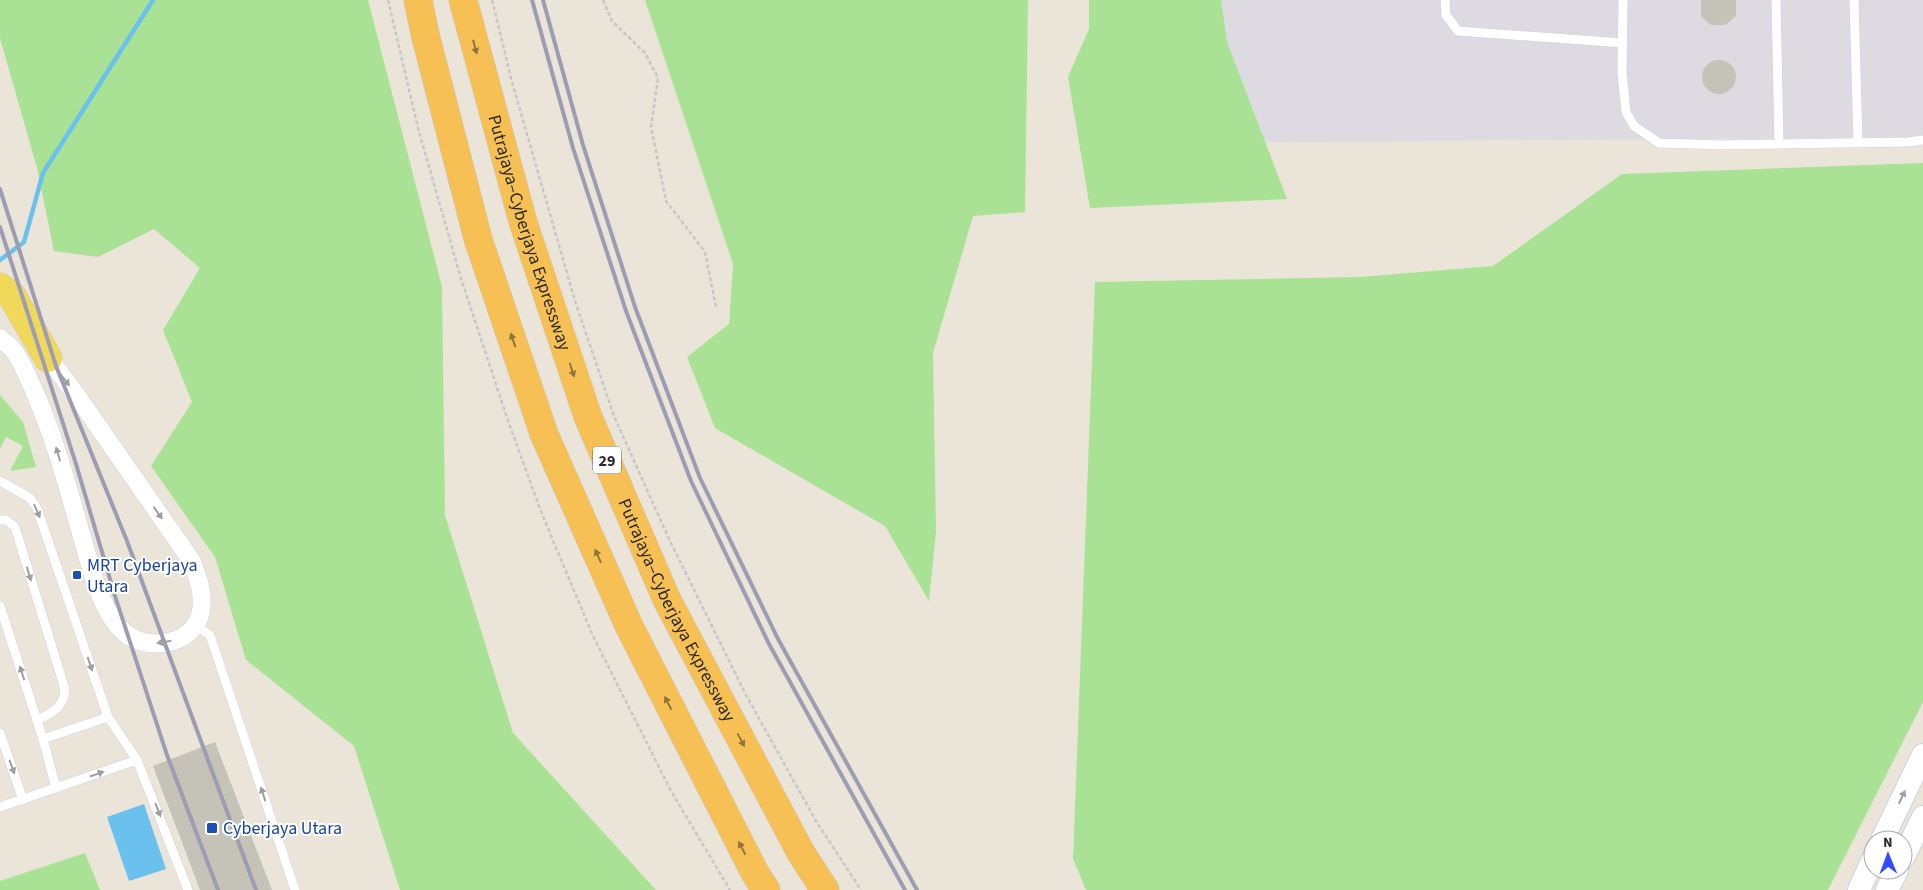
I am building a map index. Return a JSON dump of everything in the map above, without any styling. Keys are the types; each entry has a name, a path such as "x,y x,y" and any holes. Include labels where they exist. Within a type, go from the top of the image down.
{"highway":[{"path":"418,0 478,239 544,434 629,626 755,873 766,890"},
{"name":"Putrajaya–Cyberjaya Expressway","path":"463,0 523,222 588,417 668,600 801,853 825,890"}],"main road":[{"path":"0,287 12,296 48,358"}],"street":[{"path":"0,303 7,307 21,322 77,396 191,560 202,589 201,612 196,626 185,635 170,642 154,644 142,642 124,633 113,620 100,595 91,568 52,434 25,371 14,351 0,338"},
{"path":"1887,830 1923,755"},
{"path":"1913,838 1923,817"}],"lane":[{"path":"1445,0 1446,15 1458,32 1622,43"},
{"path":"1623,0 1622,73 1626,112 1634,126 1659,143 1779,144 1908,142 1923,140"},
{"path":"1776,0 1779,144"},
{"path":"1854,0 1858,143"},
{"path":"0,481 30,498 36,508 108,717 137,760 188,890"},
{"path":"0,520 6,520 15,527 64,686 65,693 62,704 52,714 37,720"},
{"path":"0,606 43,738 56,788"},
{"path":"196,626 210,635 295,890"},
{"path":"43,738 108,717"},
{"path":"0,733 24,800"},
{"path":"0,807 137,760"}],"path":[{"path":"388,0 399,45"},
{"path":"492,0 512,82 575,301 614,416 669,540 746,695 816,820 861,890"},
{"path":"604,0 612,21 645,53 658,78 650,127 666,202 706,252 716,307"}],"shaded area":[{"path":"1169,0 1923,0 1923,137 1168,143"}],"green space":[{"path":"0,0 368,0 442,287 445,515 513,733 656,890 400,890 354,746 246,660 215,557 151,466 192,402 163,330 200,268 154,229 98,257 54,251 37,168 0,38"},
{"path":"645,0 1028,0 1025,212 973,216 933,353 936,532 929,601 885,526 715,428 687,357 729,324 733,264"},
{"path":"1089,0 1221,0 1227,42 1287,199 1090,208 1068,77 1089,29"},
{"path":"1923,163 1923,702 1828,890 1086,890 1073,859 1095,282 1360,277 1493,266 1622,174"},
{"path":"0,395 23,422 36,467 10,471 23,446 6,437 0,449"},
{"path":"85,853 100,890 0,890 0,881"}],"water":[{"path":"144,804 166,869 129,881 107,817"}],"building":[{"path":"1701,0 1736,0 1736,16 1725,25 1711,25 1701,16"},
{"path":"1719,60 1726,61 1731,65 1735,70 1735,84 1731,89 1726,93 1719,94 1712,93 1707,89 1703,84 1702,77 1703,70 1707,65 1712,61"},
{"name":"Cyberjaya Utara","path":"215,742 272,890 200,890 153,766"}],"waterway":[{"path":"0,260 24,242 43,173 153,0"}],"railway":[{"path":"532,0 573,148 626,311 691,481 769,644 905,890"},
{"path":"543,0 583,145 635,307 700,478 778,639 917,890"},
{"path":"0,189 56,366 127,541 256,890"},
{"path":"0,227 76,464 115,596 167,755 218,890"}],"place":[{"name":"MRT Cyberjaya Utara","path":"77,575"},
{"name":"Cyberjaya Utara","path":"212,828"}]}
